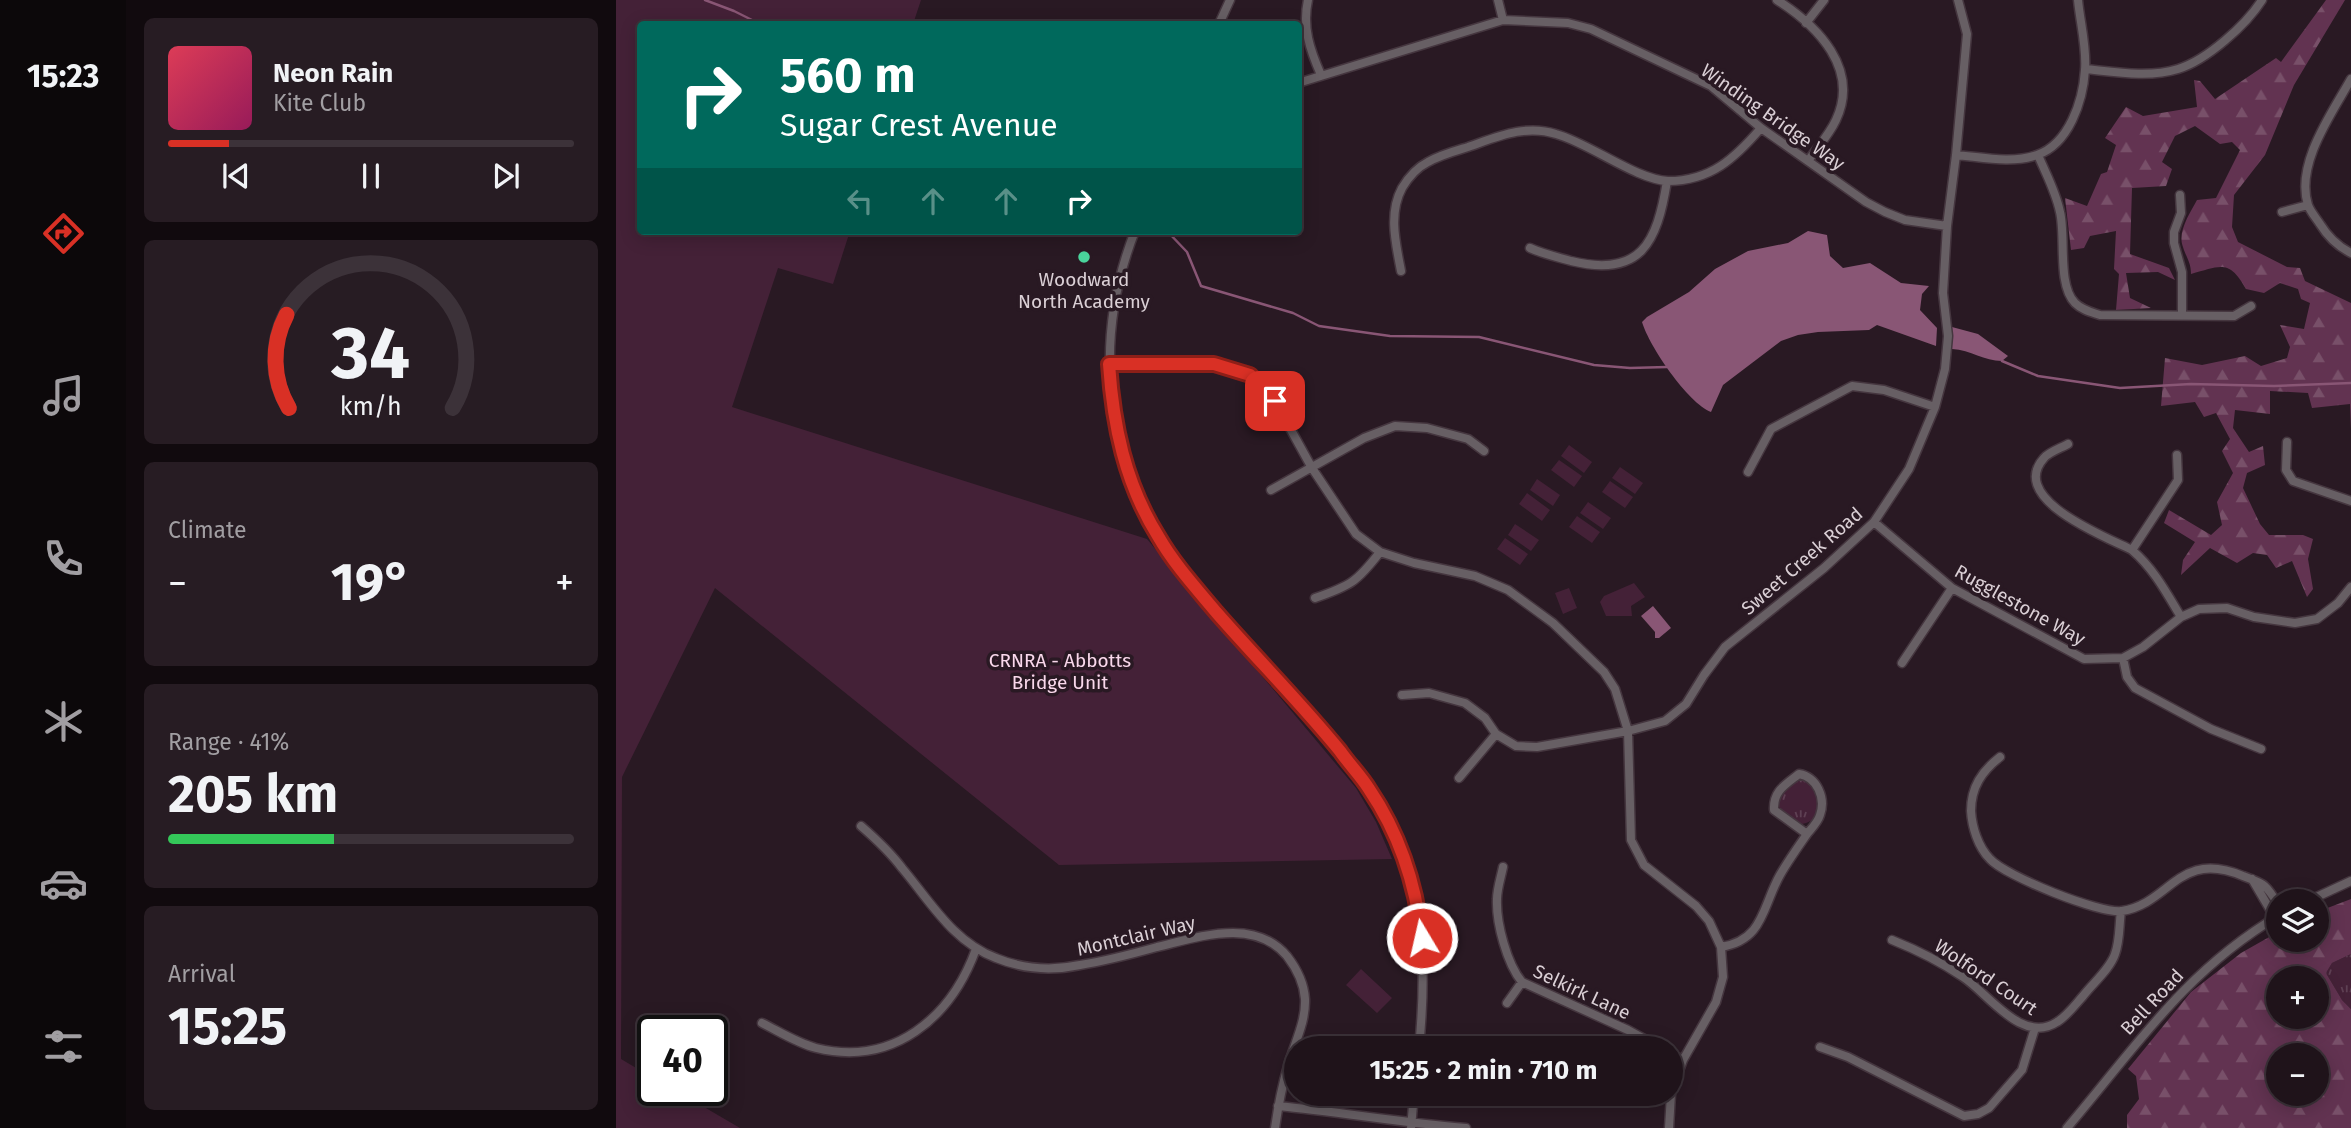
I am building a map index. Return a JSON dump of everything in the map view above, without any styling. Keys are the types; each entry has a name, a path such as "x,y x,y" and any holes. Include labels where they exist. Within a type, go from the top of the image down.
{"street":[{"path":"1220,21 1230,0"},
{"path":"1308,0 1305,21 1307,37 1321,75"},
{"path":"1498,0 1503,20"},
{"path":"1777,0 1828,43 1842,72 1841,107 1835,122 1808,161"},
{"path":"1807,23 1824,0"},
{"name":"Sweet Creek Road","path":"1402,695 1429,693 1465,703 1485,718 1496,734 1516,746 1537,747 1628,731 1673,716 1686,704 1724,648 1824,568 1874,522 1909,469 1935,407 1945,369 1947,347 1943,293 1947,226 1967,34 1958,0"},
{"path":"1956,155 2011,160 2038,155 2053,145 2069,128 2079,102 2085,69 2078,0"},
{"path":"2085,69 2137,74 2179,69 2221,46 2257,9 2262,0"},
{"name":"Winding Bridge Way","path":"1302,82 1503,20 1568,23 1591,29 1711,86 1762,128 1866,202 1905,220 1947,226"},
{"path":"2351,79 2307,165 2308,205 2327,234 2351,253"},
{"path":"1401,271 1394,231 1395,209 1402,188 1414,173 1428,162 1511,132 1533,130 1552,132 1573,139 1650,178 1667,181 1690,178 1723,166 1741,152 1762,128"},
{"path":"2038,155 2061,215 2068,290 2074,302 2086,311 2100,315 2234,316 2251,306"},
{"path":"1530,248 1592,266 1622,264 1636,256 1648,242 1657,225 1667,181"},
{"path":"2180,195 2181,213 2174,232 2174,243 2182,272 2182,314"},
{"path":"2282,212 2308,205"},
{"path":"1134,235 1115,298 1109,364 1111,403 1121,449 1140,504 1157,535 1193,585 1323,731 1369,789 1387,821 1412,886 1420,920 1424,957 1420,1036"},
{"path":"1109,364 1214,364 1250,375 1275,401 1312,468 1356,534 1380,552 1414,563 1475,576 1508,590 1582,649 1604,672 1615,689 1628,731 1631,840 1644,865 1696,906 1709,920 1721,947 1723,977 1716,1002 1683,1060"},
{"path":"1748,472 1771,429 1852,386 1884,390 1935,407"},
{"path":"1271,490 1364,438 1395,426 1427,428 1468,439 1484,451"},
{"path":"2287,442 2286,470 2293,481 2351,502"},
{"path":"2068,444 2044,457 2036,473 2040,495 2051,506 2132,550 2144,560 2158,577 2180,617"},
{"path":"2132,550 2178,480 2177,455"},
{"name":"Rugglestone Way","path":"1874,522 1952,588 2084,659 2123,658"},
{"path":"1315,598 1347,587 1364,573 1380,552"},
{"path":"2261,749 2211,729 2135,688 2127,677 2123,658 2143,647 2180,617 2199,609 2228,608 2254,617 2295,623 2317,619 2338,603 2351,587"},
{"path":"1902,663 1952,588"},
{"path":"1459,778 1496,734"},
{"path":"2000,757 1987,767 1976,782 1971,803 1972,824 1990,860 2006,871 2096,907 2121,911 2142,904 2184,874 2213,867 2230,870 2264,883 2268,889"},
{"path":"1721,947 1737,944 1747,938 1755,928 1780,875 1820,817 1822,805 1814,781 1808,776 1799,775 1777,790 1773,799 1774,810 1807,834"},
{"name":"Montclair Way","path":"861,826 900,865 947,925 976,949 1013,964 1053,969 1230,932 1244,933 1268,941 1283,951 1302,981 1305,997 1302,1022 1287,1067 1275,1128"},
{"name":"Selkirk Lane","path":"1503,867 1497,900 1507,954 1515,974 1522,982 1639,1036"},
{"path":"2252,879 2266,900"},
{"path":"2329,891 2351,881"},
{"name":"Wolford Court","path":"1892,940 1965,978 1999,1009 2021,1023 2035,1028 2054,1024 2066,1016 2104,971 2116,953 2121,911"},
{"name":"Bell Road","path":"2067,1128 2167,1006 2219,958 2266,925"},
{"path":"762,1023 801,1042 831,1051 862,1051 897,1043 921,1029 949,1000 965,976 976,949"},
{"path":"1507,1003 1522,982"},
{"path":"1820,1047 1848,1056 1964,1116 1978,1114 1989,1108 2022,1070 2035,1028"},
{"path":"1278,1106 1327,1111 1411,1126 1466,1128"},
{"path":"1411,1126 1413,1106"},
{"path":"1669,1128 1670,1106"}],"green space":[{"name":"CRNRA - Abbotts Bridge Unit","path":"616,0 921,0 914,21 637,21 637,235 849,235 833,284 778,268 732,407 1147,539 1356,788 1376,822 1392,859 1059,865 715,588 622,777 621,1059 637,1068 637,1106 702,1106 740,1128 616,1128"},
{"path":"2326,0 2345,0 2294,85 2265,155 2234,195 2232,227 2238,242 2287,267 2300,268 2305,281 2351,303 2351,429 2350,404 2312,408 2308,393 2270,391 2270,414 2235,410 2233,428 2249,452 2263,446 2265,465 2247,473 2243,488 2260,524 2269,535 2303,535 2313,539 2308,559 2313,589 2307,597 2292,561 2276,568 2267,555 2253,553 2237,563 2210,548 2181,575 2183,560 2195,542 2164,523 2169,510 2211,535 2222,525 2217,502 2233,473 2222,451 2230,439 2216,413 2204,417 2195,402 2161,406 2165,358 2202,365 2245,356 2261,366 2287,358 2290,347 2280,325 2304,329 2310,303 2301,299 2298,289 2280,283 2264,293 2246,289 2234,273 2223,267 2191,274 2182,241 2185,223 2197,200 2216,198 2240,150 2232,142 2220,144 2195,126 2175,136 2162,162 2172,169 2166,186 2132,188 2130,254 2169,268 2175,280 2158,272 2126,273 2130,298 2151,308 2116,310 2119,274 2114,269 2116,231 2090,236 2084,248 2071,250 2065,198 2087,206 2101,174 2107,172 2116,145 2105,138 2126,107 2143,116 2197,107 2194,80 2200,81 2215,99 2276,58 2281,62"},
{"path":"1569,445 1592,462 1584,473 1561,456"},
{"path":"1559,460 1582,476 1574,487 1551,470"},
{"path":"1620,467 1643,483 1635,494 1612,478"},
{"path":"1537,479 1560,495 1553,506 1530,490"},
{"path":"1610,481 1633,497 1625,508 1602,492"},
{"path":"1527,493 1550,510 1542,521 1519,504"},
{"path":"1588,502 1611,518 1603,529 1580,513"},
{"path":"1577,516 1600,532 1592,543 1569,527"},
{"path":"1515,524 1539,540 1531,551 1508,535"},
{"path":"1505,538 1528,554 1520,565 1497,549"},
{"path":"1634,583 1645,597 1631,606 1632,616 1606,616 1600,602 1604,596"},
{"path":"1569,588 1577,608 1563,614 1555,593"},
{"path":"1804,778 1816,797 1818,811 1815,817 1802,824 1780,809 1779,800 1796,782"},
{"path":"2351,899 2351,954 2332,963 2329,968 2266,966 2266,1029 2329,1029 2329,978 2342,1000 2351,1009 2351,1128 2127,1128 2127,1115 2139,1099 2136,1076 2128,1069 2191,992 2241,953 2266,939 2266,952 2329,952 2329,907"},
{"path":"2351,954 2351,1009 2342,1000 2329,978 2332,963"},
{"path":"1361,969 1392,998 1377,1013 1346,985"}],"shaded area":[{"path":"1808,231 1827,235 1830,256 1843,268 1870,263 1901,283 1929,286 1922,294 1920,310 1937,328 1936,346 1877,325 1869,330 1798,335 1781,341 1723,385 1711,412 1702,407 1671,373 1652,345 1642,322 1689,292 1715,269 1748,251 1788,243"},
{"path":"1952,327 1978,334 2008,356 2002,361 1995,361 1952,349"},
{"path":"1653,606 1671,628 1659,638 1655,638 1655,632 1641,616"}],"waterway":[{"path":"705,0 754,21"},
{"path":"1171,235 1187,252 1201,286 1293,313 1319,326 1390,336 1479,337 1594,365 1667,367"},
{"path":"2002,361 2038,376 2120,388 2191,384 2274,386 2351,383"}],"place":[{"name":"Woodward North Academy","path":"1084,257"}],"route":[{"path":"1275,401 1250,375 1214,364 1109,364 1111,403 1118,437 1140,504 1157,535 1193,585 1323,731 1369,789 1401,852 1412,886 1422,938"}]}
